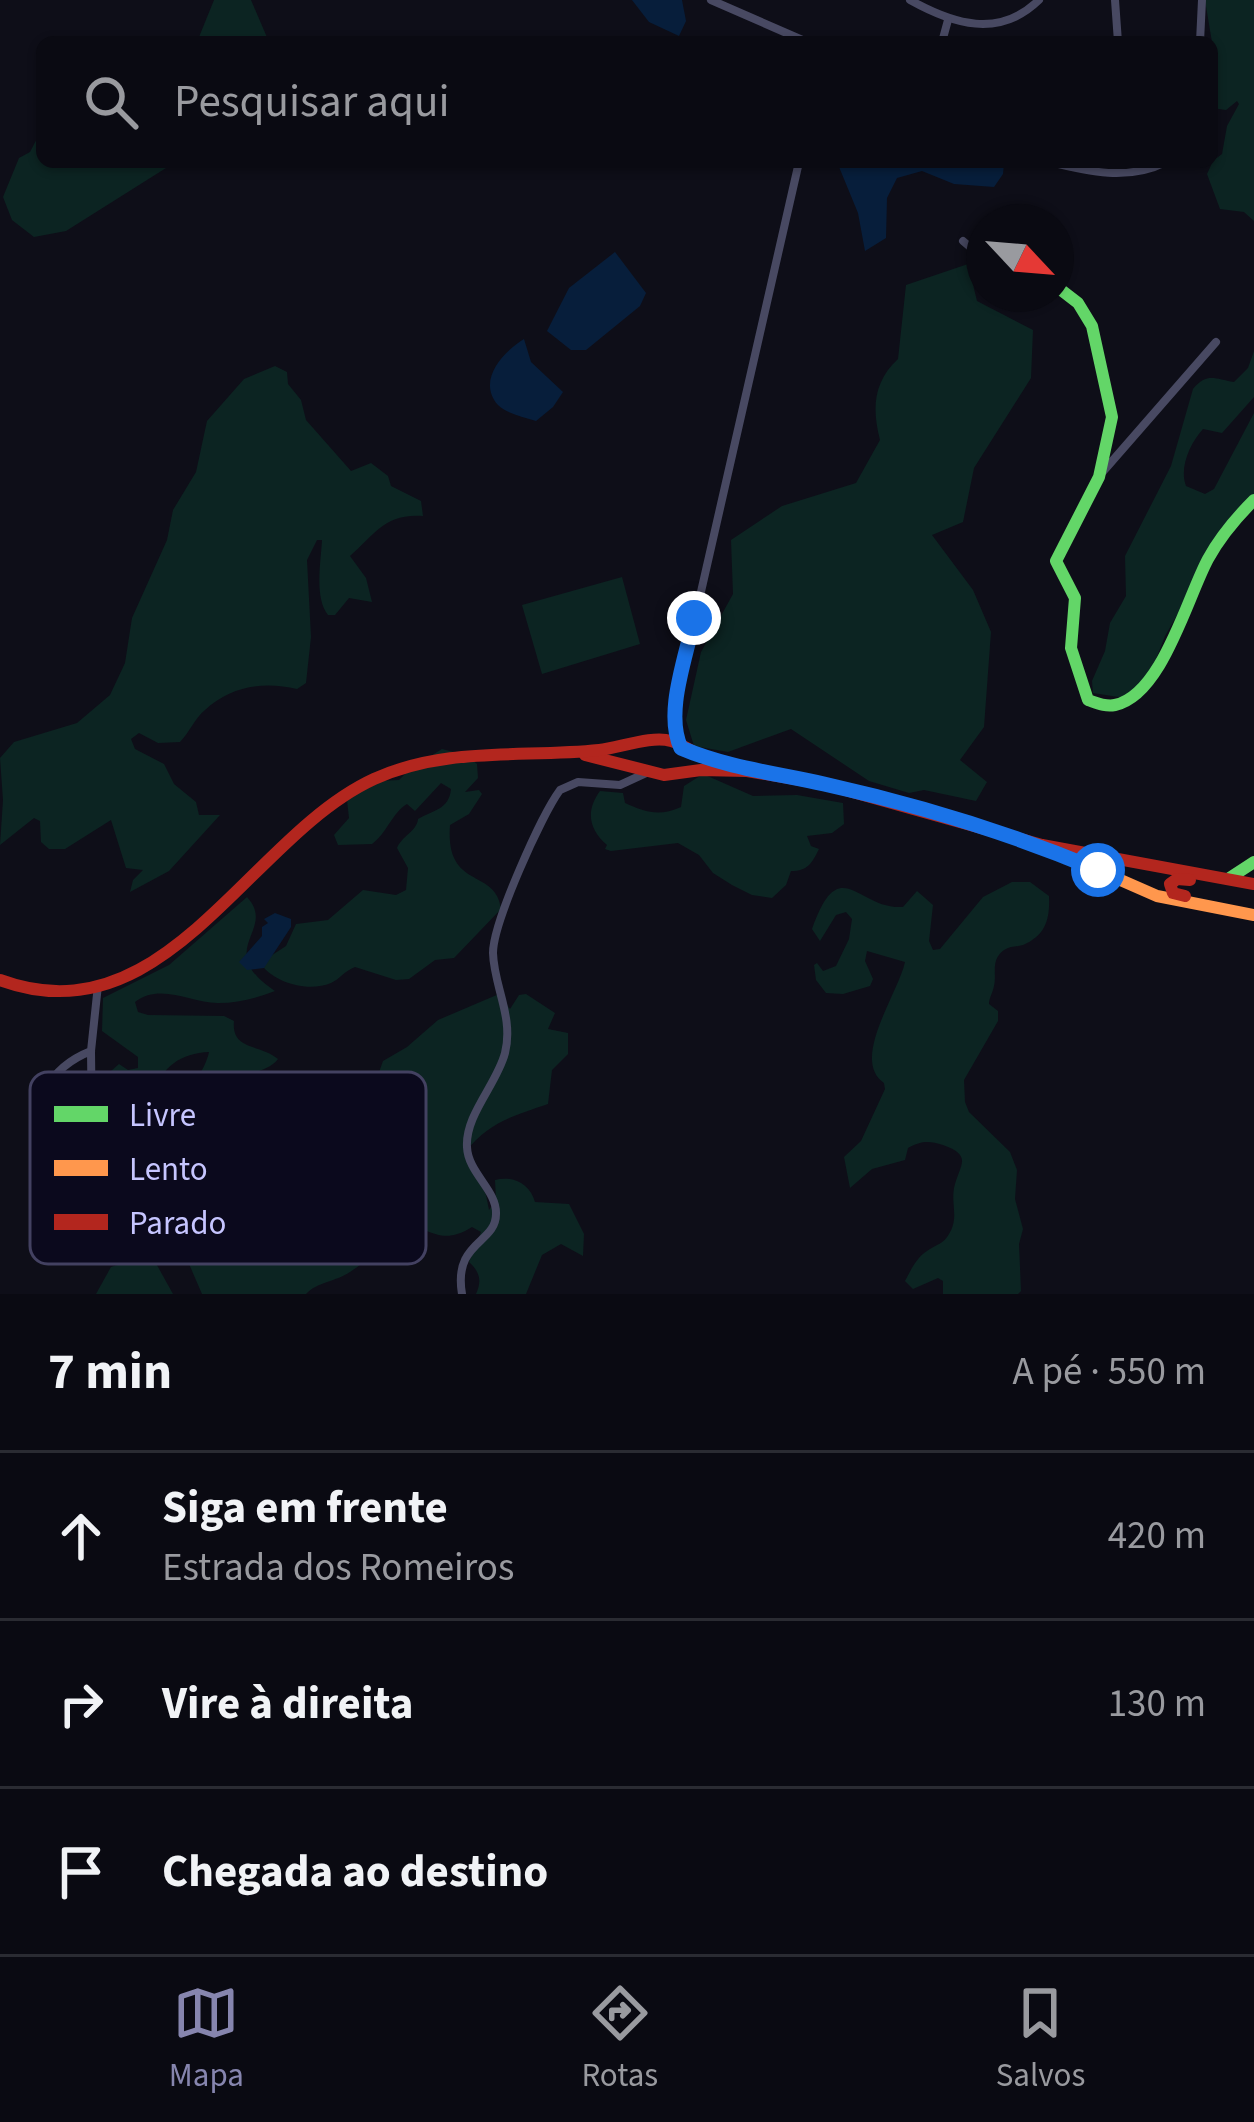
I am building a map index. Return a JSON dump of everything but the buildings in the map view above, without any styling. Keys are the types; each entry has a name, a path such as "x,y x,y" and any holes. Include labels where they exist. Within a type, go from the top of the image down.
{"main road":[{"path":"1074,300 1097,346 1112,417 1100,477 1056,561 1075,598 1071,648 1088,700 1108,708 1129,703 1138,695 1208,560 1254,500"},
{"path":"0,980 38,991 98,986 134,974 178,949 317,814 372,780 460,753 572,752 652,745 668,739 747,771 862,794 1042,845 1254,884"},
{"path":"652,745 648,758 654,771"},
{"path":"674,773 682,765 679,746"},
{"path":"572,752 664,775 747,771"},
{"path":"1042,845 1138,890 1254,915"},
{"path":"1228,879 1254,862"},
{"path":"1206,906 1169,887 1174,879 1197,881 1208,876"}],"street":[{"path":"711,0 790,36"},
{"path":"910,0 968,26 1002,22 1026,13 1039,0"},
{"path":"1115,0 1118,36"},
{"path":"1200,36 1202,0"},
{"path":"944,36 948,20"},
{"path":"679,746 676,709 798,168"},
{"path":"1082,168 1115,174 1150,168"},
{"path":"962,241 966,244"},
{"path":"1100,477 1216,342"},
{"path":"652,745 676,709"},
{"path":"610,761 620,773 611,786"},
{"path":"462,1294 460,1273 465,1255 496,1216 467,1149 469,1132 499,1073 508,1040 494,967 498,924 560,790 578,782 611,786 654,771"},
{"path":"91,1072 98,986"},
{"path":"56,1072 91,1051"}],"green space":[{"path":"214,0 251,0 266,36 199,36"},
{"path":"1205,0 1254,0 1254,221 1244,212 1220,209 1207,174 1210,168 1218,168 1227,126 1239,104 1218,109 1218,36 1211,36"},
{"path":"36,140 36,168 166,168 66,231 34,237 12,220 3,197 19,158 30,152"},
{"path":"966,265 966,312 998,312 1033,330 1031,378 974,468 963,522 932,535 973,590 991,632 984,727 960,760 987,782 976,801 924,790 909,793 869,781 791,729 728,752 694,746 686,720 701,652 733,594 731,540 782,506 856,483 880,440 877,396 898,359 906,285"},
{"path":"1254,351 1254,397 1222,433 1203,429 1190,448 1184,471 1186,486 1205,494 1214,489 1254,413 1254,498 1184,603 1149,677 1125,698 1093,693 1092,681 1110,623 1126,596 1125,556 1171,466 1193,389 1207,379 1234,382 1248,368"},
{"path":"275,366 287,372 306,420 351,471 371,463 388,476 391,486 421,501 423,516 390,522 350,556 366,578 372,602 349,598 335,615 328,615 321,599 322,540 317,540 307,560 311,637 306,683 297,689 260,686 226,695 201,714 180,742 158,743 139,733 131,739 135,749 164,764 174,784 196,802 199,815 220,815 169,871 130,892 143,870 126,868 111,820 65,849 49,849 41,842 40,821 34,818 0,845 0,758 14,742 77,723 110,695 125,663 132,618 167,540 173,510 196,472 207,421 244,379"},
{"path":"622,577 640,644 542,674 522,605"},
{"path":"442,749 466,755 477,764 478,778 465,792 479,790 482,794 469,814 450,825 451,846 455,860 490,887 501,909 454,958 435,960 409,979 396,980 355,967 322,986 291,984 273,976 260,963 286,946 296,924 328,920 363,890 396,895 406,890 408,868 397,848 418,819 444,805 451,789 441,783 415,811 407,804 372,844 338,845 334,835 349,818 347,800 379,781 399,780"},
{"path":"703,774 753,796 797,795 843,803 844,824 832,833 807,836 811,846 819,849 814,858 805,868 791,871 786,885 772,898 732,885 678,843 605,849 591,819 600,791 623,793 625,803 639,809 666,812 681,807 684,786"},
{"path":"1012,882 1030,882 1049,896 1047,919 1037,936 997,958 989,1004 998,1011 998,1021 964,1080 969,1112 1010,1152 1017,1170 1015,1199 1023,1229 1021,1291 943,1294 943,1281 938,1278 913,1289 905,1281 914,1264 945,1240 952,1228 961,1157 943,1145 918,1144 908,1148 905,1160 872,1169 850,1188 844,1157 861,1141 885,1089 875,1073 874,1043 905,962 867,951 870,986 843,994 826,993 816,980 814,965 823,971 836,966 849,939 852,919 846,912 836,915 820,941 812,929 822,905 841,888 887,906 903,907 917,891 933,905 929,941 933,950 940,949 983,897"},
{"path":"247,897 256,920 248,963 275,991 226,1003 166,994 135,1002 138,1012 148,1015 224,1016 234,1021 242,1042 278,1059 256,1072 201,1072 209,1052 181,1059 165,1072 111,1072 119,1064 128,1070 138,1068 138,1057 102,1031 103,998 169,965"},
{"path":"499,994 510,1009 519,995 526,994 555,1013 548,1029 568,1033 568,1054 552,1070 548,1104 492,1127 465,1152 489,1210 496,1200 495,1180 514,1180 525,1186 535,1202 569,1204 584,1234 583,1256 561,1244 542,1255 526,1294 476,1294 479,1277 469,1262 481,1232 472,1227 444,1236 426,1230 426,1072 379,1072 383,1061 438,1020"},
{"path":"156,1264 173,1294 96,1294 111,1267"},
{"path":"189,1264 361,1264 306,1294 202,1294"}],"water":[{"path":"632,0 682,0 686,21 679,36 649,22"},
{"path":"839,168 1004,168 994,187 954,184 922,171 897,178 887,198 886,238 865,251 858,213"},
{"path":"615,252 646,293 640,306 586,350 571,350 547,331 569,288"},
{"path":"524,339 531,362 563,392 536,421 498,405 490,386 495,367"},
{"path":"275,913 291,919 291,927 264,968 247,970 239,962 262,936 262,927 268,923 264,919"}],"traffic: fast":[{"path":"1074,300 1092,326 1112,417 1099,477 1056,561 1075,598 1071,648 1088,700 1115,705 1146,683 1160,665 1213,551 1254,500"},
{"path":"1228,879 1254,862"}],"traffic: slow":[{"path":"1059,853 1157,896 1254,915"}],"traffic: jam":[{"path":"0,980 58,991 110,982 158,959 329,807 374,779 401,769 457,757 599,750 663,740 747,771"},
{"path":"585,755 664,775 747,771 824,784 1042,845 1254,884"},
{"path":"1185,896 1173,893 1170,884 1190,880"}],"route":[{"path":"694,618 676,709 681,748 747,771 899,803 1042,845 1098,870"}]}
